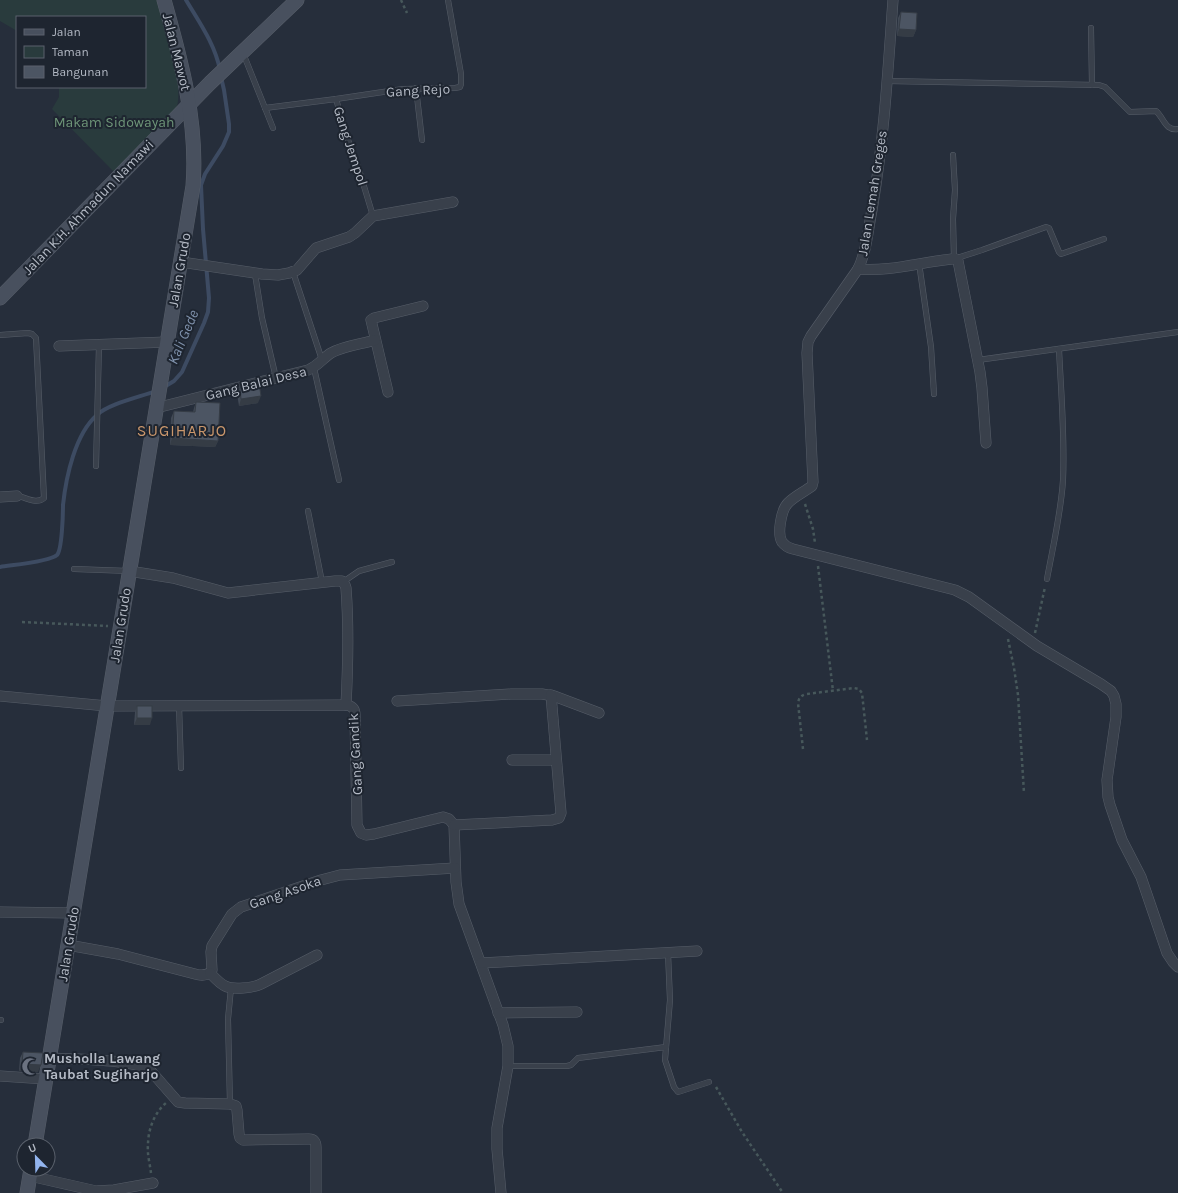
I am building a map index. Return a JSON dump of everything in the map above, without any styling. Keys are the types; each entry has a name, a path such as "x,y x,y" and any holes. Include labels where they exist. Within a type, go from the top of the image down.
{"street":[{"name":"Jalan Mawot","path":"164,0 182,68 189,104"},
{"name":"Jalan K.H. Ahmadun Namawi","path":"0,298 189,104 239,54 297,0"},
{"name":"Jalan Lemah Greges","path":"893,0 878,175 864,255 858,269 879,269 954,259"},
{"name":"Jalan Grudo","path":"36,1137 191,202 194,178 194,158 189,104"},
{"path":"181,262 255,274 278,275 293,272 297,270 315,249 349,237 373,216 453,202"},
{"path":"954,259 958,261 960,266 978,360 982,388 986,443"},
{"path":"858,269 808,342 807,353 813,482 812,486 789,502 783,511 780,532 781,540 789,548 955,590 969,597 1033,643 1106,687 1114,696 1117,710 1107,772 1108,797 1119,832 1141,877 1168,953 1178,967"},
{"path":"388,392 370,322 372,319 423,306"},
{"name":"Gang Balai Desa","path":"157,402 308,370 314,368 322,360 337,350 375,340"},
{"path":"59,346 167,342"},
{"path":"0,497 17,496"},
{"path":"129,571 173,578 228,593 322,582 343,582 346,588 348,612 346,705"},
{"path":"397,700 511,694 551,695 599,713"},
{"path":"501,1193 497,1149 497,1128 508,1066 508,1046 503,1025 459,904 455,868 454,825 552,820 559,818 560,813 551,695"},
{"name":"Gang Gandik","path":"0,696 107,706 346,705 355,710 357,825 361,833 366,835 374,834 443,817 449,819 454,825"},
{"path":"512,760 556,760"},
{"name":"Gang Asoka","path":"210,973 212,968 212,946 232,914 241,907 340,875 455,868"},
{"path":"0,912 73,913"},
{"path":"68,945 118,954 198,975 210,973 224,986 231,988 257,986 317,955"},
{"path":"481,964 697,951"},
{"path":"498,1013 577,1012"},
{"path":"49,1058 118,1062 146,1067 177,1101 182,1103 234,1105 237,1108 240,1138 243,1140 309,1139 314,1141 316,1147 316,1193"},
{"path":"0,1076 46,1079"},
{"path":"27,1193 29,1177"},
{"path":"45,1177 96,1191 114,1190 153,1183"}],"lane":[{"name":"Gang Rejo","path":"336,99 403,89 457,88 461,85 459,57 448,0"},
{"path":"1091,28 1092,85"},
{"path":"239,54 273,128"},
{"path":"887,81 1103,86 1130,112 1156,111 1169,128 1173,130 1178,129"},
{"path":"416,88 422,140"},
{"name":"Gang Jempol","path":"265,108 336,99 373,216"},
{"path":"953,155 955,190 953,220 954,259 1046,227 1049,228 1061,254 1104,239"},
{"path":"919,263 931,347 934,394"},
{"path":"293,272 322,360"},
{"path":"255,274 263,323 276,378"},
{"path":"978,360 1178,332"},
{"path":"0,335 28,333 32,334 36,338 44,498 40,501 34,501 17,496"},
{"path":"96,466 99,345"},
{"path":"1047,579 1063,481 1063,439 1059,349"},
{"path":"314,368 339,480"},
{"path":"308,511 322,582"},
{"path":"343,582 359,571 392,562"},
{"path":"74,569 129,571"},
{"path":"179,706 181,768"},
{"path":"668,953 670,1000 666,1063 676,1091 681,1091 709,1082"},
{"path":"230,1104 228,1013 231,988"},
{"path":"508,1066 566,1066 570,1065 578,1058 666,1047"}],"path":[{"path":"401,0 407,13"},
{"path":"802,493 813,529 832,691"},
{"path":"1033,643 1047,579"},
{"path":"22,622 120,627"},
{"path":"1005,624 1018,694 1024,793"},
{"path":"803,749 798,703 800,698 804,695 832,691 856,688 860,691 867,740"},
{"path":"709,1082 713,1082 715,1084 742,1132 783,1193"},
{"path":"153,1183 148,1146 150,1130 155,1115 174,1098"}],"green space":[{"name":"Makam Sidowayah","path":"0,0 157,0 176,72 178,100 176,109 115,173 52,109 59,97 59,88 146,88 146,16 16,16 16,30 0,21"}],"building":[{"path":"901,12 917,13 916,30 899,29"},
{"path":"259,383 261,396 241,399 240,388"},
{"path":"196,402 220,403 218,441 172,438 174,411 195,412"},
{"path":"137,706 152,706 152,718 137,718"},
{"path":"23,1052 43,1053 41,1065 22,1064"}],"waterway":[{"name":"Kali Gede","path":"186,0 210,42 218,60 220,70"},
{"name":"Kali Gede","path":"164,387 174,381 182,372 208,312 209,298 201,185 205,174 223,146 229,132 221,77"},
{"name":"Kali Gede","path":"0,567 46,560 57,555 59,552 61,539 63,505 69,469 77,444 89,423 97,415 109,407 156,391"}],"place":[{"name":"Musholla Lawang Taubat Sugiharjo","path":"31,1066"}],"district":[{"name":"SUGIHARJO","path":"182,430"}]}
